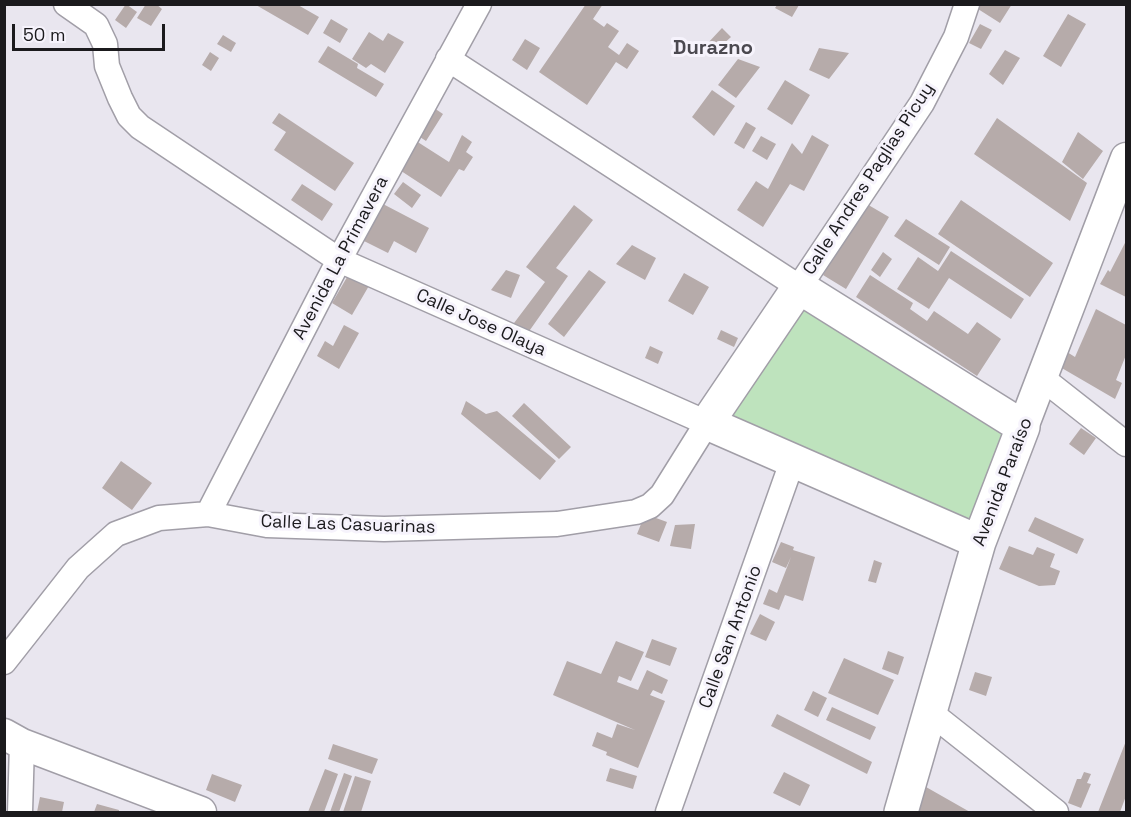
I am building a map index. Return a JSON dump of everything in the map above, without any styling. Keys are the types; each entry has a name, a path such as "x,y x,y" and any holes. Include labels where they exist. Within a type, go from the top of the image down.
{"main road":[{"path":"707,423 799,287 1023,427"},
{"name":"Calle Jose Olaya","path":"707,423 979,542"},
{"name":"Avenida Paraíso","path":"901,813 979,542 1023,427"}],"street":[{"name":"Calle Jose Olaya","path":"66,4 96,25 105,44 107,66 120,99 129,116 140,127 339,260 707,423"},
{"name":"Avenida La Primavera","path":"208,514 339,260 479,4"},
{"name":"Calle Andres Paglias Picuy","path":"799,287 922,104 956,37 967,4"},
{"path":"448,59 799,287"},
{"name":"Avenida Paraíso","path":"1023,427 1126,158"},
{"path":"1042,378 1126,444"},
{"name":"Calle Las Casuarinas","path":"4,662 78,568 116,534 159,518 208,514 267,525 384,529 557,524 636,512 650,506 662,495 707,423"},
{"name":"Calle San Antonio","path":"668,813 792,462"},
{"path":"931,713 1056,813"},
{"path":"20,813 13,739 201,813"}],"green space":[{"path":"803,298 1006,427 970,523 721,420"}],"building":[{"path":"126,4 137,12 126,28 115,20"},
{"path":"146,4 156,4 162,9 151,26 137,18"},
{"path":"586,4 603,4 593,19 604,27 607,23 619,31 608,47 619,55 627,43 639,51 627,69 616,62 587,105 539,72"},
{"path":"981,4 1012,4 1000,23 978,9"},
{"path":"256,5 298,5 319,17 308,35"},
{"path":"777,5 799,5 792,17 775,8"},
{"path":"1068,14 1086,24 1061,67 1043,56"},
{"path":"331,19 348,29 340,43 323,33"},
{"path":"980,24 992,30 981,49 969,43"},
{"path":"722,28 731,37 720,47 707,44"},
{"path":"369,32 383,41 388,33 404,42 385,73 371,64 366,68 352,59"},
{"path":"223,35 236,43 231,52 217,44"},
{"path":"525,39 540,48 527,70 512,60"},
{"path":"328,46 358,64 357,68 384,84 376,97 318,62"},
{"path":"819,48 849,53 829,79 809,70"},
{"path":"1005,50 1020,58 1003,85 989,74"},
{"path":"210,52 219,58 211,71 202,65"},
{"path":"738,59 760,67 736,98 718,85"},
{"path":"785,80 810,95 792,125 767,109"},
{"path":"712,90 735,106 714,136 692,117"},
{"path":"428,104 443,114 426,141 411,131"},
{"path":"279,113 354,163 335,191 274,150 286,132 272,123"},
{"path":"997,118 1087,183 1070,221 974,154"},
{"path":"746,122 756,128 744,149 734,143"},
{"path":"1078,132 1103,151 1083,179 1062,162"},
{"path":"462,135 472,142 466,152 473,157 464,171 459,169 441,197 395,167 413,139 449,162"},
{"path":"812,135 829,145 804,191 790,184 763,227 737,210 756,181 768,189 792,143 802,154"},
{"path":"761,136 776,144 767,160 752,151"},
{"path":"403,182 421,195 412,208 394,194"},
{"path":"302,184 333,204 322,221 291,200"},
{"path":"961,200 1053,263 1030,297 938,234"},
{"path":"865,203 889,217 846,289 823,275"},
{"path":"383,204 429,228 416,253 394,241 388,253 364,241"},
{"path":"574,205 593,220 556,268 568,276 525,337 511,327 545,282 526,267"},
{"path":"906,219 950,247 939,265 894,236"},
{"path":"1126,241 1126,297 1100,284 1108,270 1110,272"},
{"path":"632,245 656,258 645,280 616,264"},
{"path":"951,251 1024,299 1011,319 949,278 929,309 897,289 918,257 938,271"},
{"path":"883,252 892,259 880,277 871,270"},
{"path":"506,270 520,275 511,298 491,290"},
{"path":"589,270 606,282 564,337 548,324"},
{"path":"350,272 370,284 352,315 332,303"},
{"path":"684,273 709,287 693,315 668,301"},
{"path":"870,275 913,303 910,309 927,321 934,311 968,334 977,322 1001,339 977,376 856,297"},
{"path":"1096,309 1126,325 1126,355 1116,380 1122,383 1115,399 1060,367 1067,352 1075,357"},
{"path":"344,325 359,333 339,369 317,356 325,341 333,346"},
{"path":"721,330 738,338 734,347 717,339"},
{"path":"650,346 663,352 658,364 645,358"},
{"path":"466,401 486,414 497,411 556,461 540,480 461,414"},
{"path":"524,403 571,447 559,459 512,416"},
{"path":"1081,428 1096,438 1084,455 1069,444"},
{"path":"121,461 152,483 132,510 102,488"},
{"path":"645,514 667,522 659,542 637,534"},
{"path":"1035,517 1084,539 1077,554 1028,531"},
{"path":"695,524 691,549 670,546 675,525"},
{"path":"781,542 794,547 793,550 815,557 803,601 785,595 779,610 763,604 769,589 777,593 791,557 786,568 772,562"},
{"path":"1009,546 1033,555 1037,547 1055,554 1050,567 1060,571 1055,585 1039,586 999,569"},
{"path":"874,560 882,563 876,583 868,581"},
{"path":"760,614 775,622 766,641 750,634"},
{"path":"652,639 677,648 670,666 645,657"},
{"path":"616,641 644,652 631,681 619,676 617,682 638,690 647,670 668,680 662,694 653,690 650,695 665,701 638,768 606,755 607,752 592,746 597,732 612,738 617,724 635,730 553,695 567,661 601,674"},
{"path":"888,651 904,657 898,675 882,669"},
{"path":"844,658 894,680 878,715 828,693"},
{"path":"975,672 992,677 986,696 969,690"},
{"path":"813,691 827,698 818,717 804,710"},
{"path":"832,707 876,727 870,740 826,720"},
{"path":"777,714 872,762 867,774 771,726"},
{"path":"1126,741 1126,796 1120,812 1098,812"},
{"path":"333,744 378,759 372,774 328,759"},
{"path":"610,768 637,776 633,789 606,781"},
{"path":"325,769 338,774 324,812 308,812"},
{"path":"784,772 810,785 800,806 773,793"},
{"path":"1084,772 1091,774 1087,783 1091,784 1081,808 1068,803 1077,779 1081,779"},
{"path":"344,773 352,776 339,812 330,812"},
{"path":"212,774 242,785 235,802 206,790"},
{"path":"355,776 371,781 361,812 343,812"},
{"path":"919,783 970,812 911,812"},
{"path":"40,797 64,802 62,812 37,812"},
{"path":"97,804 119,810 119,812 94,812"}],"district":[{"name":"Durazno","path":"713,49"}]}
